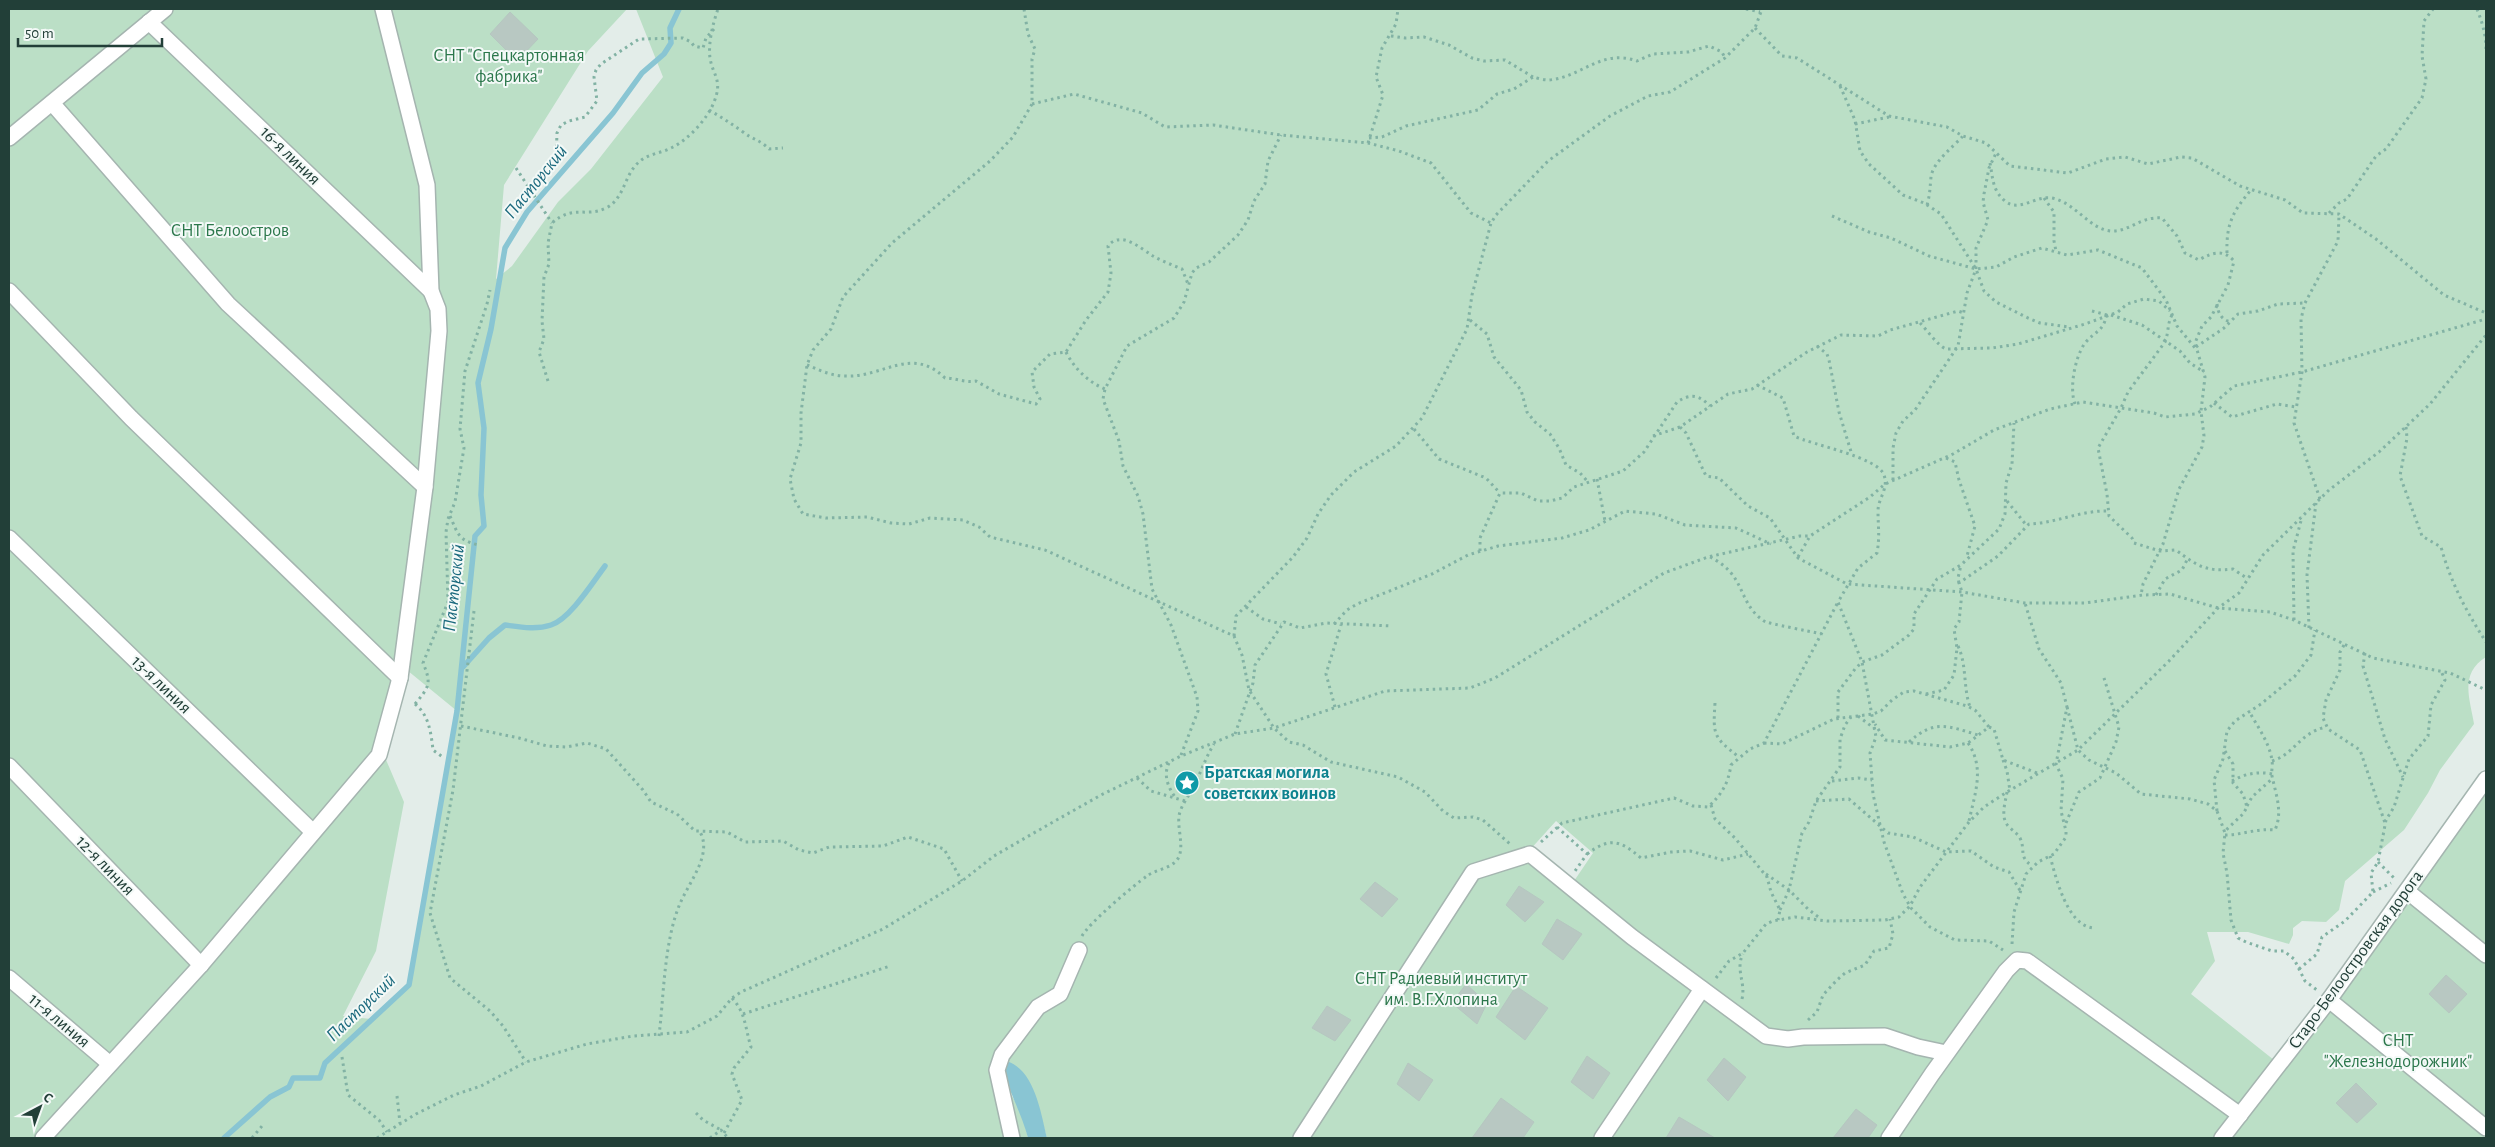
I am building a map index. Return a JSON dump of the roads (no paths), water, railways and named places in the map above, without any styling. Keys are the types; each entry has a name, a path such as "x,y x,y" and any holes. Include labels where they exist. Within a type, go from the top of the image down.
{"street":[{"path":"9,138 165,9"},
{"path":"43,1138 201,965 379,755 400,678 425,487 439,331 438,309 431,290 427,186 383,9"},
{"name":"16-я линия","path":"149,22 431,290"},
{"path":"52,103 228,304 425,487"},
{"path":"9,291 131,418 400,678"},
{"name":"13-я линия","path":"9,538 313,832"},
{"name":"12-я линия","path":"9,766 201,965"},
{"name":"Старо-Белоостровская дорога","path":"2222,1138 2329,1000 2486,780"},
{"path":"1301,1138 1473,872 1529,854 1567,882 1632,937 1766,1036 1788,1039 1803,1037 1885,1036 1918,1047 1946,1053"},
{"path":"2407,891 2486,955"},
{"path":"1012,1138 997,1070 1002,1055 1025,1027 1038,1007 1060,994 1079,950"},
{"path":"1890,1138 1946,1053 2013,959 2025,960 2240,1115"},
{"name":"11-я линия","path":"9,978 110,1064"},
{"path":"1602,1138 1702,989"},
{"path":"2329,1000 2486,1128"}],"water":[{"path":"1009,1062 1018,1067 1031,1084 1036,1095 1047,1138 1028,1138 1004,1069"}],"waterway":[{"name":"Пасторский","path":"224,1138 270,1097 289,1087 293,1078 320,1078 325,1063 409,985 457,711 475,536 484,526 481,495 484,428 478,383 491,329 505,248 527,212 613,113 642,73 664,54 671,43 670,28 679,9"},
{"path":"463,667 489,638 505,625 528,628 540,627 551,625 566,616 605,566"}],"place":[{"name":"Братская могила советских воинов","path":"1187,783"}],"park label":[{"name":"СНТ \"Спецкартонная фабрика\"","path":"509,66"},
{"name":"СНТ Белоостров","path":"230,231"},
{"name":"СНТ Радиевый институт им. В.Г.Хлопина","path":"1441,990"},
{"name":"СНТ \"Железнодорожник\"","path":"2398,1051"}]}
